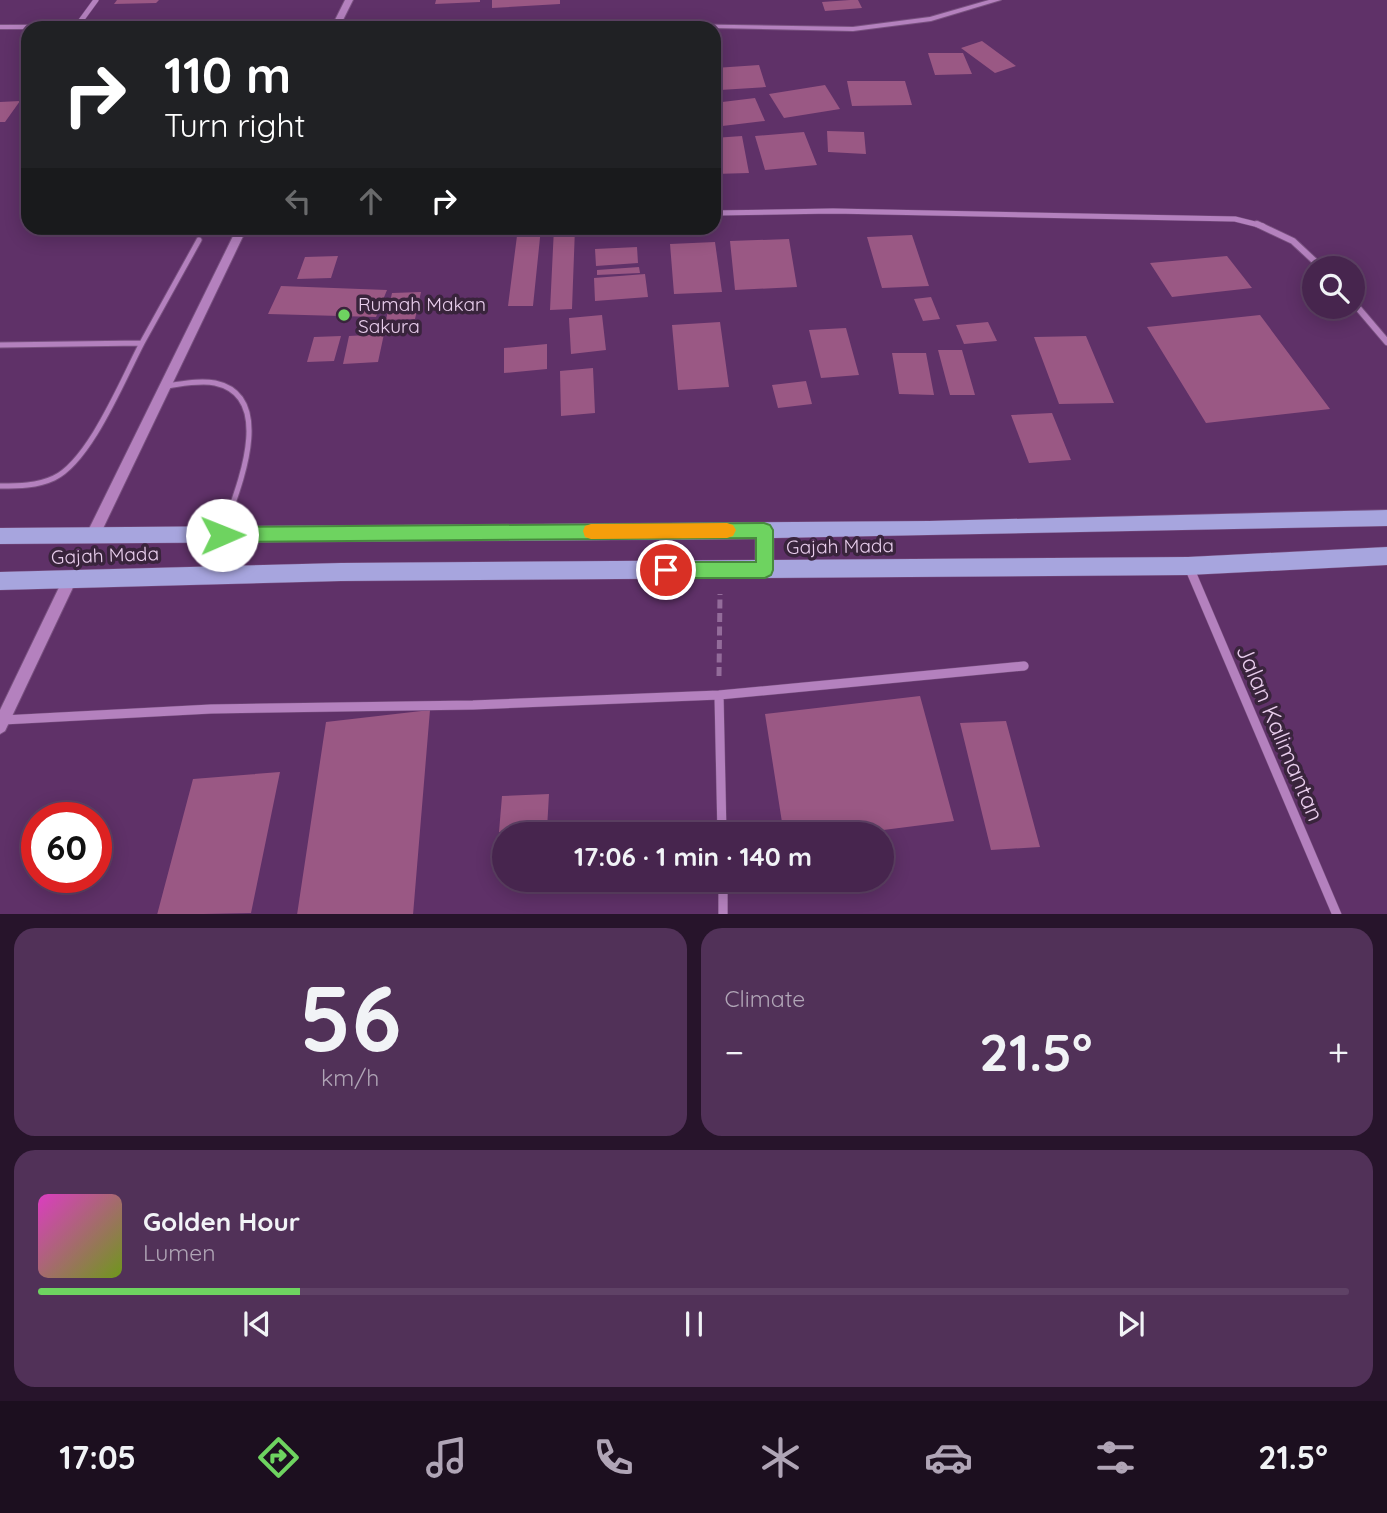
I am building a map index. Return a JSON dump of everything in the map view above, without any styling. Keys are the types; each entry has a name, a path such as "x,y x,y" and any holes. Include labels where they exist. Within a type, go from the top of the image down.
{"main road":[{"name":"Gajah Mada","path":"0,536 929,529 1387,518"},
{"path":"764,530 765,570"},
{"name":"Gajah Mada","path":"0,581 341,572 1188,566 1387,556"}],"street":[{"path":"81,21 96,0"},
{"path":"339,21 349,0"},
{"path":"721,26 853,29 931,19 997,0"},
{"path":"0,27 21,27"},
{"path":"721,213 834,211 1235,219 1280,230 1298,242 1311,256"},
{"path":"92,537 239,235"},
{"path":"1365,316 1387,342"},
{"name":"Jalan Kalimantan","path":"1188,566 1337,914"},
{"path":"70,579 2,723 211,709 473,705 719,695 1024,666"},
{"path":"719,695 722,822"},
{"path":"723,892 723,914"}],"lane":[{"path":"0,486 39,484 54,480 81,457 199,240"},
{"path":"0,345 142,343"},
{"path":"166,386 218,383 236,391 245,400 249,447 222,535"}],"path":[{"path":"719,695 720,570"}],"building":[{"path":"117,0 159,0 156,3 114,4"},
{"path":"436,0 480,0 480,2 435,4"},
{"path":"492,0 560,0 560,4 492,8"},
{"path":"858,0 862,8 825,11 822,2"},
{"path":"982,41 1016,66 995,73 961,48"},
{"path":"928,53 963,53 972,74 935,75"},
{"path":"759,65 766,87 721,90 721,68"},
{"path":"847,81 905,81 912,105 852,106"},
{"path":"825,85 840,109 784,118 769,94"},
{"path":"755,98 765,121 721,126 721,102"},
{"path":"20,101 5,122 0,122 0,102"},
{"path":"827,131 864,132 866,154 828,152"},
{"path":"804,132 817,165 765,170 755,136"},
{"path":"742,136 749,173 721,174 721,138"},
{"path":"517,235 540,235 533,306 508,306"},
{"path":"554,235 575,235 572,309 550,310"},
{"path":"912,235 929,286 882,288 867,237"},
{"path":"789,239 797,287 735,290 730,241"},
{"path":"715,242 722,292 674,294 670,244"},
{"path":"637,247 638,263 596,266 595,249"},
{"path":"338,256 331,278 297,279 305,257"},
{"path":"1227,256 1252,288 1172,297 1150,263"},
{"path":"639,267 640,273 597,275 597,270"},
{"path":"645,274 648,297 595,301 594,278"},
{"path":"281,286 387,290 376,317 268,314"},
{"path":"421,292 415,319 386,320 392,293"},
{"path":"931,297 940,319 923,321 914,299"},
{"path":"602,315 606,350 571,354 569,318"},
{"path":"1260,315 1330,409 1206,423 1147,327"},
{"path":"720,322 729,387 678,390 672,325"},
{"path":"988,322 997,341 964,344 956,325"},
{"path":"846,328 859,375 821,378 809,330"},
{"path":"384,334 378,362 343,364 349,336"},
{"path":"341,336 334,361 307,362 314,337"},
{"path":"1086,336 1114,403 1059,404 1034,337"},
{"path":"547,344 547,369 504,373 504,348"},
{"path":"938,350 962,350 975,395 950,395"},
{"path":"892,353 926,353 934,395 899,394"},
{"path":"593,368 595,413 561,416 560,371"},
{"path":"806,381 812,404 778,408 772,385"},
{"path":"1052,413 1071,460 1029,463 1011,415"},
{"path":"920,696 954,821 894,829 894,822 782,822 765,714"},
{"path":"430,710 413,914 297,914 326,722"},
{"path":"1006,721 1040,847 991,850 960,723"},
{"path":"280,772 251,913 157,914 193,779"},
{"path":"549,794 547,822 500,822 502,796"}],"slow traffic":[{"path":"591,531 727,530"}],"place":[{"name":"Rumah Makan Sakura","path":"344,315"}],"route":[{"path":"222,535 764,530 765,570 666,570"}]}
